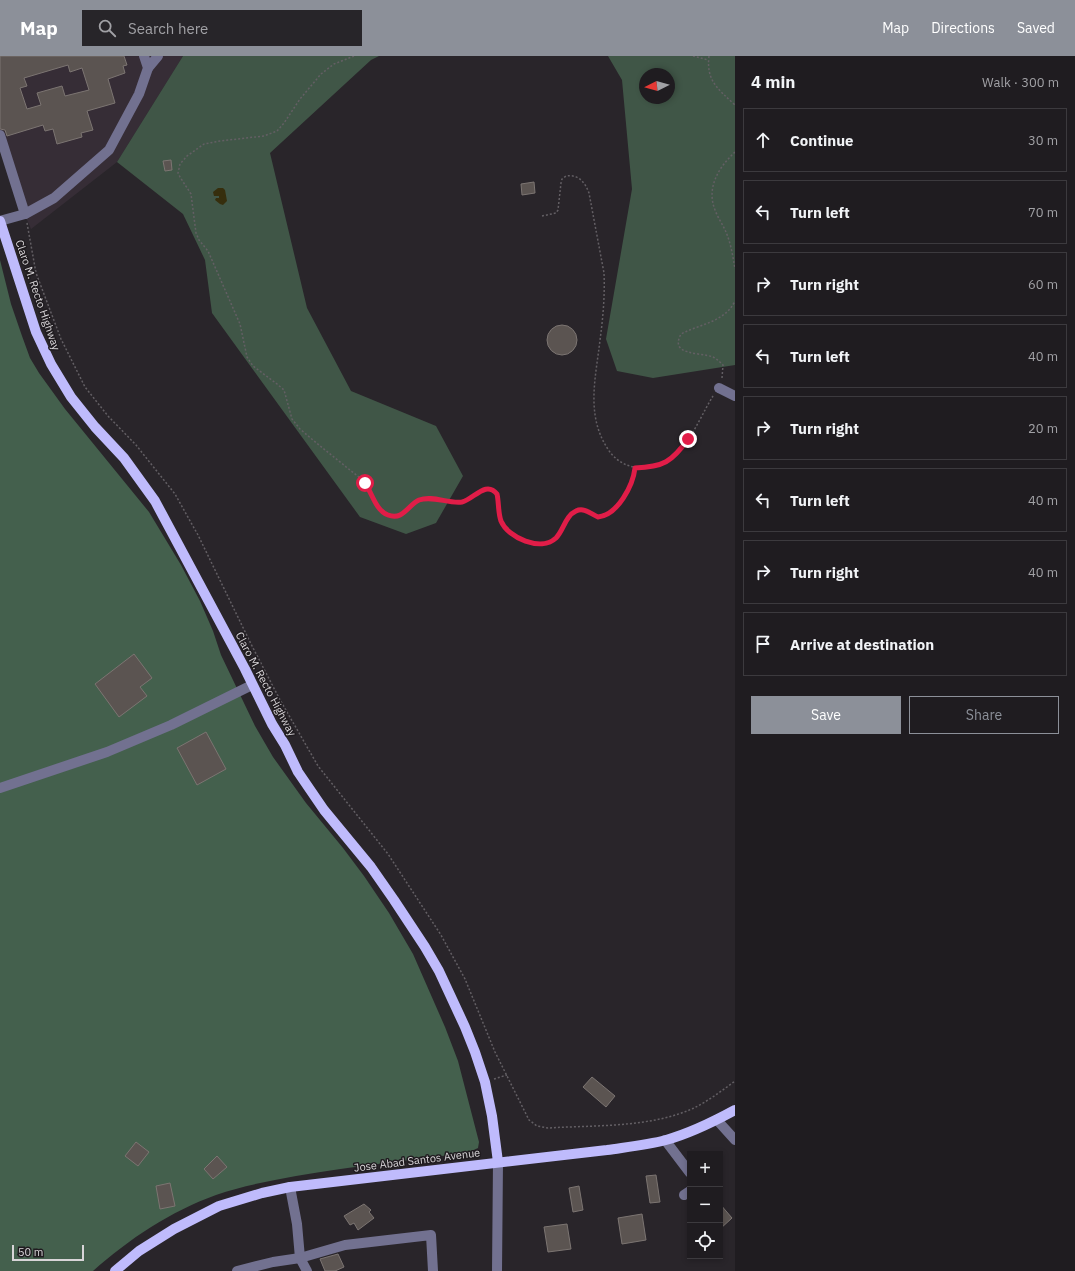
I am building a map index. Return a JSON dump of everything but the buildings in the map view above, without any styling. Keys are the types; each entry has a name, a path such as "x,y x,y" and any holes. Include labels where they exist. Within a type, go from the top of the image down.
{"main road":[{"name":"Claro M. Recto Highway","path":"0,221 36,332 53,369 70,397 124,458 156,501 298,772 324,810 371,867 410,922 439,971 475,1052 485,1082 492,1116 498,1162"},
{"name":"Jose Abad Santos Avenue","path":"116,1271 139,1251 174,1229 219,1206 262,1193 290,1187 607,1150 665,1140 702,1127 735,1110"}],"street":[{"path":"144,56 148,68"},
{"path":"0,221 25,214 54,198 109,150 139,94 148,68 158,56"},
{"path":"0,135 25,214"},
{"path":"719,388 735,396"},
{"path":"0,788 107,752 171,725 252,685"},
{"path":"717,1120 735,1140"},
{"path":"665,1140 687,1169"},
{"path":"497,1271 498,1162"},
{"path":"290,1187 297,1224 300,1258 307,1271"},
{"path":"237,1271 273,1262 300,1258 346,1245 431,1235 434,1271"}],"path":[{"path":"354,56 334,64 324,72 300,99 280,128 276,131 264,136 204,144 187,156 180,164 178,173 190,194 196,233 199,240 208,251 240,324 247,358 253,366 284,390 292,419 296,424 308,436 365,483 376,503 384,513 389,516 399,516 416,502 425,499 453,502 464,501 470,499 483,490 492,490 497,494 501,523 508,531 524,541 546,544 560,534 569,516 577,510 587,511 598,517 608,514 620,502 629,488 634,476 635,468"},
{"path":"693,56 708,60"},
{"path":"709,56 708,60 713,84 735,105"},
{"path":"735,152 720,170 714,182 712,194 715,210 730,244 735,269"},
{"path":"542,216 556,213 558,210 561,183 562,179 566,176 576,177 585,184 589,193 605,287 594,387 594,414 600,437 608,450 624,464 635,468 651,467 669,461 678,453 688,439 719,388 723,377 723,365 713,357 686,352 681,349 679,345 679,338 681,334 719,318 728,312 735,301"},
{"path":"25,214 36,273 60,339 85,387 108,416 136,445 175,494 198,535 275,691 318,766 388,854 441,935 465,979 495,1052 529,1120 537,1126 548,1128 644,1123 694,1108 735,1081"},
{"path":"485,1082 507,1075"}],"shaded area":[{"path":"0,56 183,56 117,162 31,229 14,189 0,150"}],"green space":[{"path":"183,56 379,56 371,60 270,153 307,308 351,391 436,426 463,476 436,523 406,534 360,517 212,313 205,260 183,214 117,162"},
{"path":"608,56 735,56 735,365 653,378 617,371 606,339 632,189 622,80"},
{"path":"0,260 11,304 30,358 65,409 149,512 181,565 200,601 213,631 221,655 255,726 273,757 306,803 364,876 389,913 413,954 458,1061 479,1142 478,1148 467,1153 360,1166 296,1176 246,1186 216,1195 183,1209 151,1227 121,1248 93,1271 0,1271"}],"sand":[{"path":"218,188 223,188 225,190 227,201 223,205 215,200 216,198 219,198 219,196 214,196 213,192"}],"route":[{"path":"365,483 380,510 389,516 399,516 419,500 432,499 453,502 464,501 470,499 483,490 488,489 495,491 498,498 501,523 508,531 524,541 546,544 551,542 560,534 569,516 577,510 587,511 598,517 608,514 620,502 629,488 634,476 635,468 651,467 669,461 678,453 688,439"}]}
